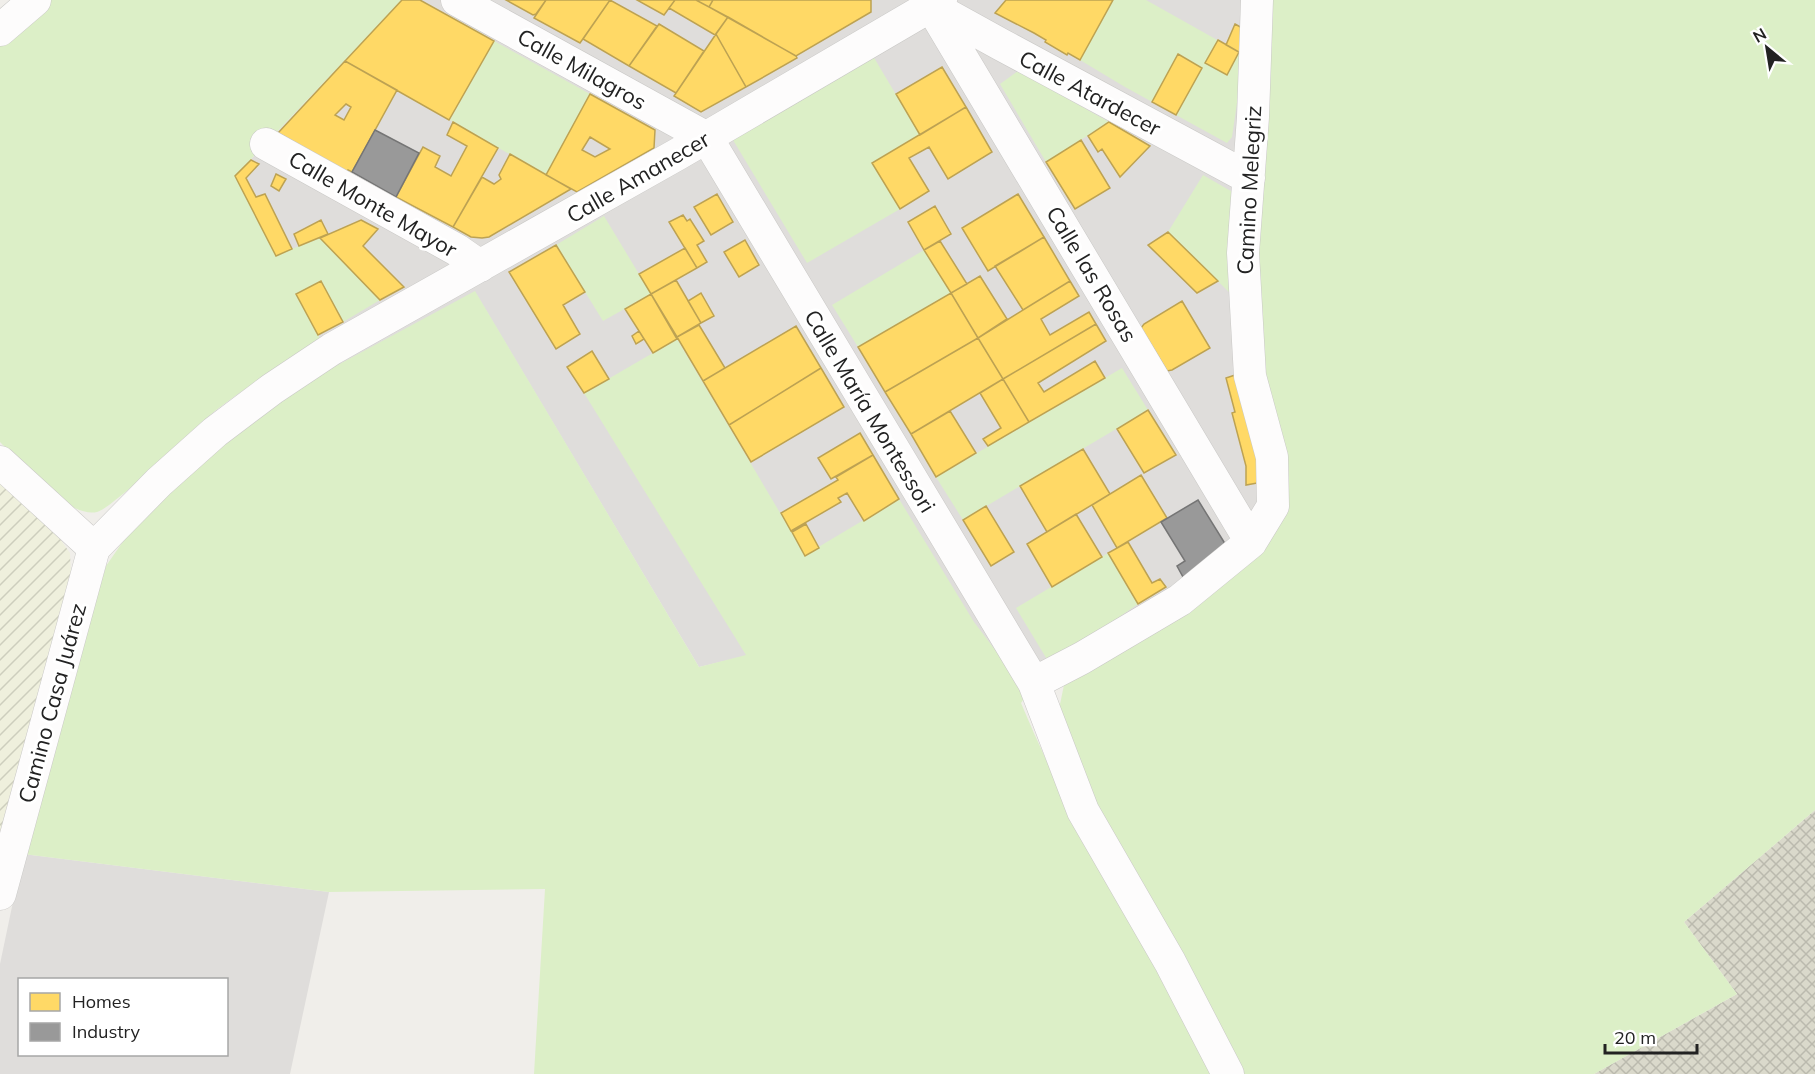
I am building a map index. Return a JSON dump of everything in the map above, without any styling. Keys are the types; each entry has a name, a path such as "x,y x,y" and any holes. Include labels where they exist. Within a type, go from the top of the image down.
{"street":[{"path":"0,30 35,0"},
{"name":"Calle Milagros","path":"457,0 706,138"},
{"name":"Camino Melegriz","path":"1034,683 1082,658 1180,600 1251,543 1274,506 1272,457 1250,376 1243,253 1254,117 1257,0"},
{"name":"Calle Amanecer","path":"332,349 706,138 931,2"},
{"name":"Calle Atardecer","path":"931,2 1000,44 1249,178"},
{"name":"Calle las Rosas","path":"931,2 1251,543"},
{"name":"Calle María Montessori","path":"706,138 1034,683 1083,811 1170,962 1228,1074"},
{"name":"Calle Monte Mayor","path":"266,144 457,250 480,266"},
{"name":"Camino Casa Juárez","path":"0,894 94,548 159,482 215,432 272,389 332,349"},
{"path":"0,462 94,548"}],"shaded area":[{"path":"402,0 1273,0 1273,9 1264,37 1278,513 1080,668 746,656 699,667 475,292 331,371 322,342 235,176"},
{"path":"1815,810 1815,1074 1594,1074 1737,994 1684,922"},
{"path":"23,854 329,892 290,1074 0,1074 0,964"}],"green space":[{"path":"49,0 402,0 235,176 276,255 320,238 380,300 343,322 321,281 296,294 322,342 228,401 135,484 97,512 85,512 59,498 31,474 0,442 0,42"},
{"path":"1113,0 1146,0 1244,55 1232,137 1227,143 1080,60"},
{"path":"1273,0 1815,0 1815,810 1684,922 1737,994 1594,1074 1241,1074 1086,795 1056,724 1066,675 1278,513 1261,379 1257,252 1264,37 1273,9"},
{"path":"494,41 590,94 546,175 450,120"},
{"path":"873,56 920,135 873,163 900,209 807,263 733,140"},
{"path":"1018,71 1109,122 1046,162 1000,84"},
{"path":"1203,175 1236,194 1235,298 1168,232"},
{"path":"604,216 651,294 603,321 556,245"},
{"path":"924,250 951,293 858,347 832,305"},
{"path":"475,291 699,667 746,655 584,393 677,339 805,555 899,499 974,622 1008,667 1026,696 1021,703 1088,845 1216,1074 534,1074 545,889 329,892 23,854 106,566 142,514 273,400"},
{"path":"1122,368 1148,410 963,520 936,477"},
{"path":"0,475 58,536 70,553 71,576 0,847"},
{"path":"1108,553 1138,604 1099,631 1048,661 1016,608"}],"building: Homes":[{"path":"402,0 420,0 494,41 449,120 345,61"},
{"path":"506,0 546,0 533,15"},
{"path":"546,0 610,0 580,43 534,18"},
{"path":"610,0 657,26 629,66 583,39"},
{"path":"637,0 675,0 664,15"},
{"path":"675,0 696,0 728,17 715,35 669,8"},
{"path":"696,0 713,0 709,7"},
{"path":"713,0 871,0 871,12 796,56 709,7"},
{"path":"1006,0 1113,0 1080,60 1068,53 1067,55 1034,33 995,13"},
{"path":"728,17 797,58 746,87 716,34"},
{"path":"659,24 704,51 676,93 629,66"},
{"path":"1235,24 1244,29 1244,55 1226,45"},
{"path":"716,34 746,87 701,112 674,96"},
{"path":"1218,40 1239,52 1227,75 1205,63"},
{"path":"1178,54 1202,68 1176,115 1152,102"},
{"path":"345,61 397,90 352,172 348,170 346,172 278,133","holes":["346,104 351,107 344,120 335,115"]},
{"path":"942,67 966,107 920,135 896,94"},
{"path":"590,94 655,130 654,148 577,192 546,175","holes":["590,137 610,149 595,157 582,150"]},
{"path":"966,107 992,152 948,179 929,147 909,158 929,191 900,209 872,163"},
{"path":"453,122 498,148 453,227 396,197 423,147 440,156 435,167 451,176 467,146 447,135"},
{"path":"1109,122 1150,146 1120,177 1102,149 1098,152 1088,136"},
{"path":"1081,140 1110,188 1075,209 1046,162"},
{"path":"510,154 571,189 489,237 471,237 453,227 482,177 494,184 501,179 499,175"},
{"path":"251,160 259,164 246,178 256,197 265,194 292,249 276,256 235,176"},
{"path":"276,174 286,179 279,191 271,186"},
{"path":"717,194 733,222 711,235 694,207"},
{"path":"1018,194 1044,237 988,271 962,228"},
{"path":"935,206 951,234 924,250 908,222"},
{"path":"683,215 687,221 690,219 704,241 697,245 707,262 697,268 669,222"},
{"path":"321,220 328,234 299,246 294,234"},
{"path":"361,220 378,229 363,246 404,287 380,300 320,238"},
{"path":"1168,232 1218,281 1197,293 1148,245"},
{"path":"1044,237 1070,281 1023,310 995,266"},
{"path":"745,240 759,265 739,277 724,252"},
{"path":"940,241 967,284 951,293 924,250"},
{"path":"556,245 585,292 563,305 580,334 556,349 509,272"},
{"path":"685,248 697,268 651,294 639,274"},
{"path":"980,276 1007,319 978,338 951,293"},
{"path":"676,280 701,323 677,337 651,294"},
{"path":"321,281 343,322 318,335 296,294"},
{"path":"1070,281 1079,296 1041,319 1050,335 1089,312 1096,324 1003,379 978,338"},
{"path":"701,293 714,316 701,323 688,301"},
{"path":"951,293 978,338 885,392 858,347"},
{"path":"651,294 677,339 653,353 625,309"},
{"path":"1182,301 1210,348 1167,371 1141,328"},
{"path":"1096,324 1106,341 1038,383 1044,392 1095,361 1105,378 1029,422 1003,379"},
{"path":"699,325 725,368 703,381 677,337"},
{"path":"796,326 821,368 729,425 703,381"},
{"path":"639,331 644,339 636,344 632,336"},
{"path":"978,338 1003,379 911,434 885,392"},
{"path":"592,351 609,379 584,393 567,367"},
{"path":"821,368 844,407 751,462 729,425"},
{"path":"1244,372 1263,482 1246,485 1246,466 1232,413 1235,412 1226,378"},
{"path":"1003,379 1029,422 988,446 983,439 1001,428 980,393"},
{"path":"1148,410 1176,455 1144,473 1117,429"},
{"path":"950,411 976,453 936,477 911,434"},
{"path":"860,433 873,455 831,479 818,458"},
{"path":"1083,449 1110,494 1047,532 1020,486"},
{"path":"873,455 899,499 864,521 847,493 838,498 841,502 791,531 781,513 838,480 836,477"},
{"path":"1141,475 1167,518 1117,548 1092,505"},
{"path":"986,506 1014,552 991,566 963,520"},
{"path":"1076,514 1102,557 1052,587 1027,544"},
{"path":"806,524 819,548 805,556 792,532"},
{"path":"1128,542 1152,583 1160,579 1166,587 1138,604 1108,553"}],"building: Industry":[{"path":"375,130 419,153 396,197 352,172"},
{"path":"1198,500 1224,542 1223,552 1183,577 1177,566 1185,561 1161,522"}]}
